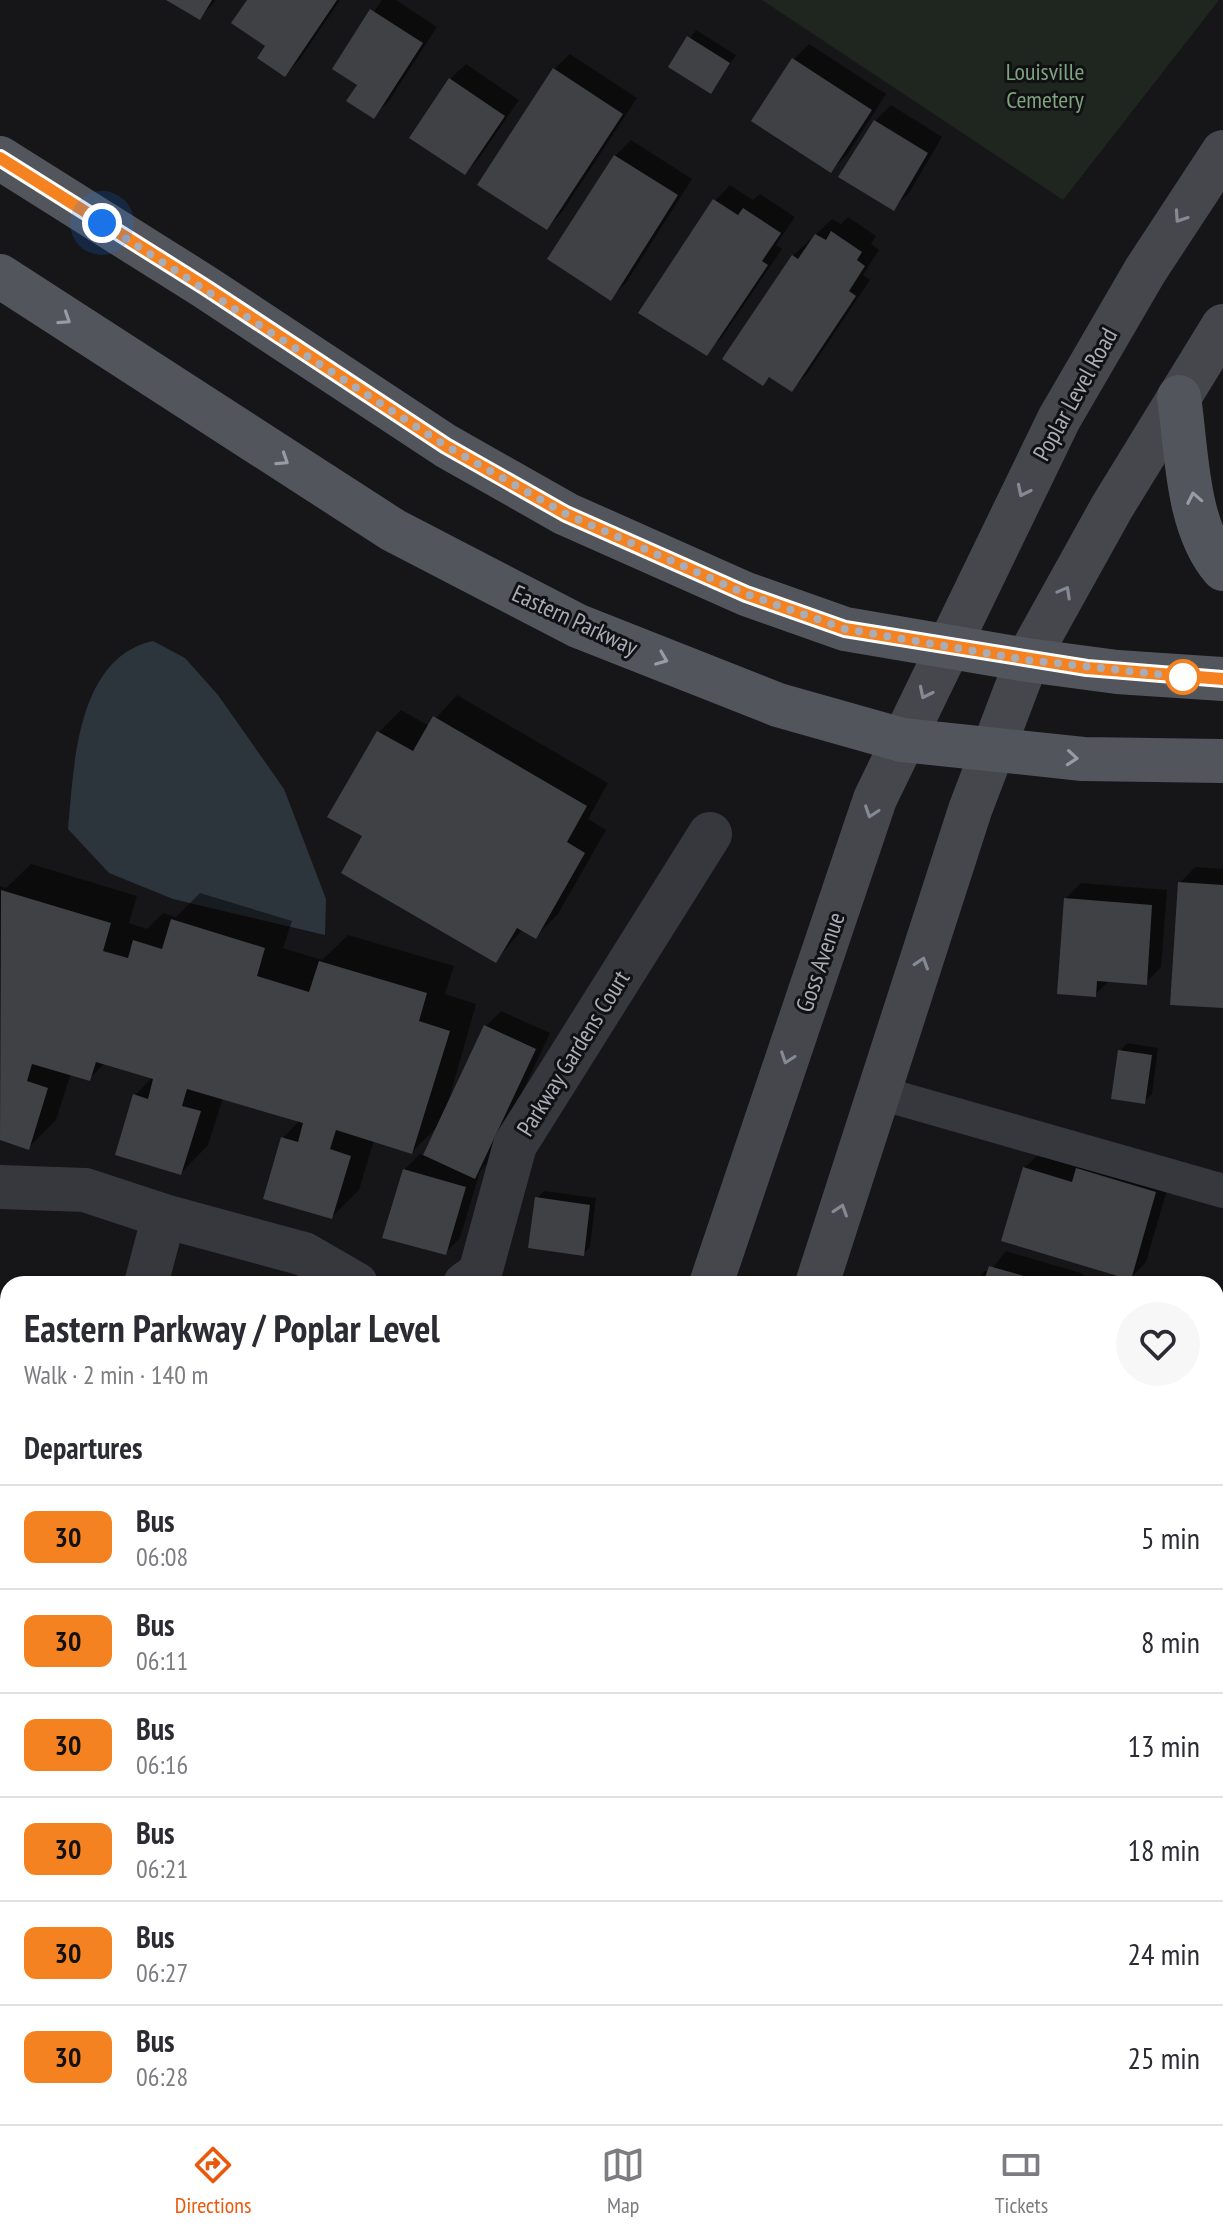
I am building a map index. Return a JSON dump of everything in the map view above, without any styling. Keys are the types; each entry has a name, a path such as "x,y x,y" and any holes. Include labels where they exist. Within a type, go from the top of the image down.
{"main road":[{"name":"Poplar Level Road","path":"947,647 1059,419 1145,271 1223,152"},
{"path":"0,158 205,287 446,446 566,514 746,594 845,629 1117,672 1223,679"},
{"name":"Eastern Parkway","path":"0,276 393,530 578,626 778,705 902,740 1083,759 1223,761"},
{"path":"820,1276 970,810 1027,660 1223,326"},
{"path":"1179,397 1194,503 1207,544 1223,569"},
{"name":"Goss Avenue","path":"714,1276 875,799 947,647"}],"street":[{"name":"Parkway Gardens Court","path":"476,1276 480,1273 515,1145 710,834"},
{"path":"0,1187 85,1190 164,1216 304,1254 342,1276"},
{"path":"148,1276 164,1216"}],"lane":[{"path":"880,1093 1223,1191"}],"green space":[{"name":"Louisville Cemetery","path":"762,0 1219,0 1063,200"}],"shaded area":[{"path":"153,641 185,658 218,695 284,789 326,899 325,935 173,899 109,873 68,829 77,747 94,692 108,669 127,651"}],"building":[{"path":"166,0 212,0 200,20"},
{"path":"247,0 337,0 285,77 257,58 265,46 231,23"},
{"path":"370,9 423,43 374,119 346,101 357,85 332,69"},
{"path":"687,36 730,63 711,94 668,67"},
{"path":"792,58 872,110 831,173 751,121"},
{"path":"553,68 623,114 547,230 477,185"},
{"path":"449,78 505,116 465,175 409,138"},
{"path":"874,120 928,153 894,211 838,177"},
{"path":"614,155 678,195 611,301 547,259"},
{"path":"713,199 738,215 743,208 781,233 762,261 768,265 707,356 638,313"},
{"path":"831,231 862,252 857,260 865,266 849,291 856,296 792,392 769,377 763,386 722,359 792,255 798,259 815,234 826,240"},
{"path":"433,716 587,806 567,842 585,853 536,939 517,928 496,963 341,873 362,836 327,817 377,731 413,751"},
{"path":"1178,882 1223,885 1223,1008 1170,1005"},
{"path":"1,890 111,923 103,951 128,958 133,940 162,949 171,919 265,948 257,976 309,992 319,961 427,993 419,1021 450,1031 412,1154 336,1130 330,1149 351,1156 332,1219 263,1199 281,1137 298,1142 303,1123 187,1089 182,1106 201,1111 181,1175 115,1155 133,1094 148,1099 153,1079 96,1062 90,1081 32,1064 27,1081 48,1088 29,1150 0,1140"},
{"path":"1064,898 1152,905 1147,985 1097,981 1096,997 1057,994"},
{"path":"484,1025 536,1049 475,1179 423,1155"},
{"path":"1118,1050 1152,1055 1145,1104 1111,1099"},
{"path":"1023,1167 1072,1182 1076,1168 1156,1192 1132,1276 1118,1276 1001,1241"},
{"path":"403,1169 466,1187 446,1255 382,1238"},
{"path":"535,1197 590,1205 584,1256 528,1248"},
{"path":"989,1266 1024,1276 986,1276"}],"bus line":[{"name":"30","path":"0,158 205,287 446,446 566,514 746,594 845,629 1087,668 1223,679"}],"route":[{"path":"102,223 446,446 566,514 746,594 845,629 1027,660 1183,677"}]}
